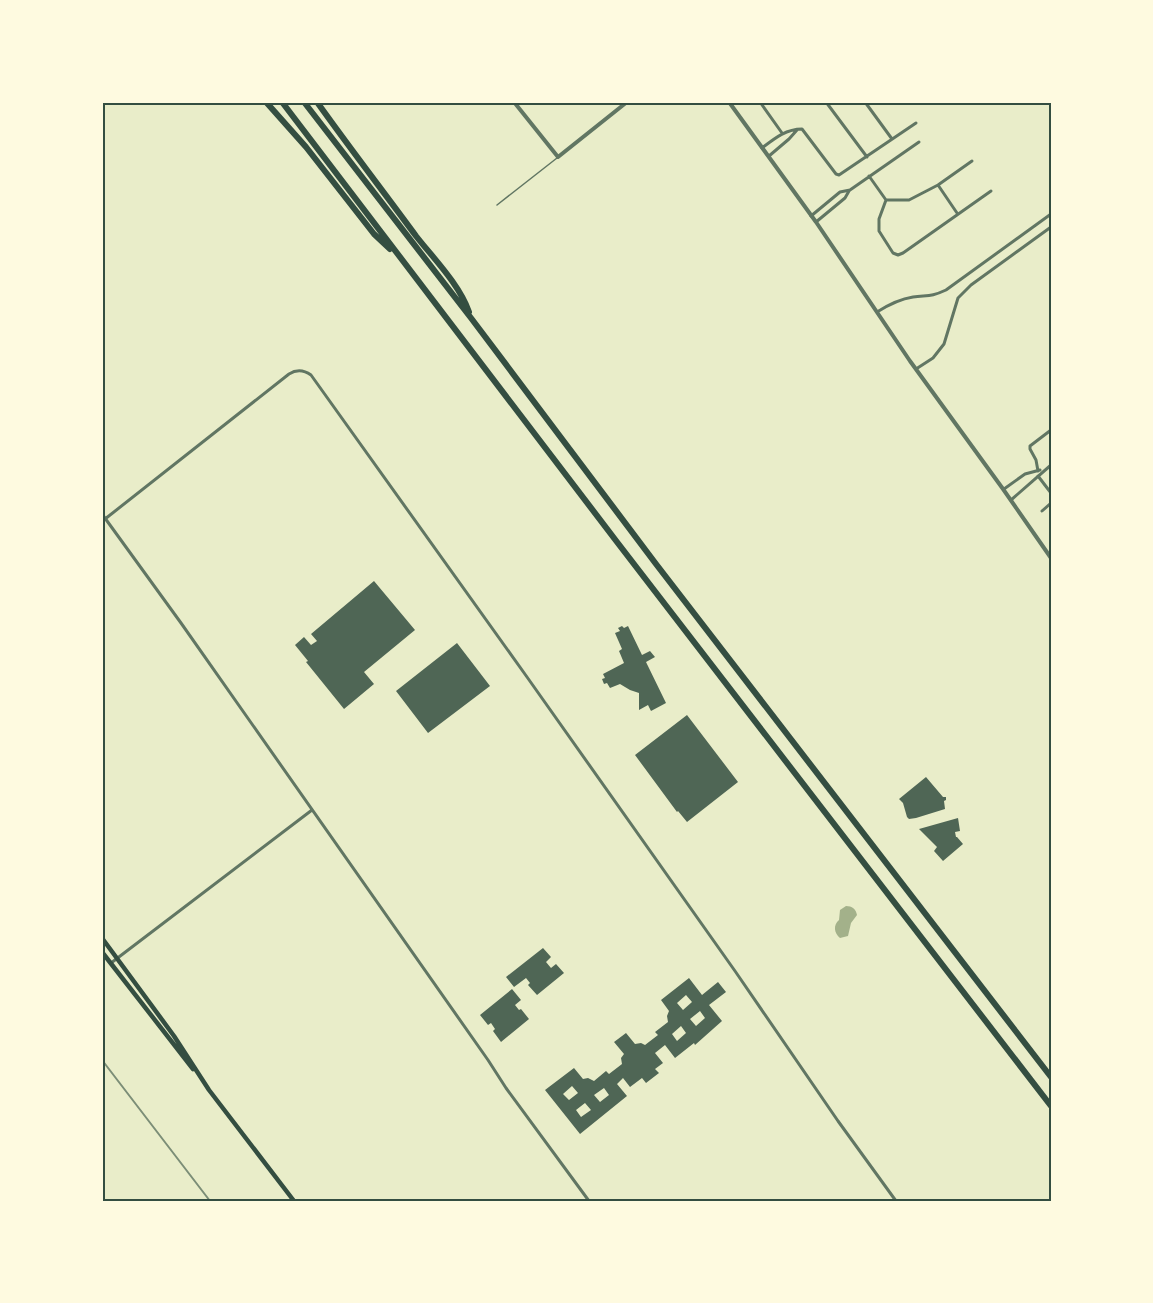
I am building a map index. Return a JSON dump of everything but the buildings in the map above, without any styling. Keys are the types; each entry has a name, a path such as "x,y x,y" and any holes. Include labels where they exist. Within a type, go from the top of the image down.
{"highway":[{"path":"266,102 306,147 374,234 402,260"},
{"path":"282,102 1051,1106"},
{"path":"304,102 1051,1077"},
{"path":"317,102 452,282 463,298 471,318"}],"main road":[{"path":"102,938 174,1036 201,1078"},
{"path":"102,952 294,1201"}],"street":[{"path":"514,102 558,157 627,102"},
{"path":"729,102 816,222 916,369 1004,489 1051,558"},
{"path":"768,102 761,104 782,133"},
{"path":"826,102 867,157"},
{"path":"865,102 892,139"},
{"path":"762,148 782,133 798,129 804,130 839,175 916,123"},
{"path":"768,156 798,129"},
{"path":"811,216 840,192 850,189 919,142"},
{"path":"886,200 909,200 938,185 972,161"},
{"path":"869,176 886,200"},
{"path":"938,185 957,214"},
{"path":"816,222 845,198 850,189"},
{"path":"886,200 879,219 879,231 896,255 903,253 992,191"},
{"path":"877,312 893,303 913,297 934,295 946,290 1051,214"},
{"path":"916,369 933,358 944,344 957,298 971,285 1051,227"},
{"path":"105,519 289,374 297,370 311,375 534,686 896,1201"},
{"path":"1038,471 1036,460 1029,447 1051,430"},
{"path":"1011,500 1051,465"},
{"path":"1004,489 1025,474 1045,470"},
{"path":"1038,476 1051,493"},
{"path":"1042,511 1051,503"},
{"path":"102,514 312,809 502,1083 589,1201"},
{"path":"111,963 312,809"}],"lane":[{"path":"497,206 558,157"}],"shaded area":[{"path":"846,906 853,908 857,915 851,923 848,936 840,938 836,934 835,927 839,920 840,910"}],"railway":[{"path":"102,1060 210,1201"}]}
